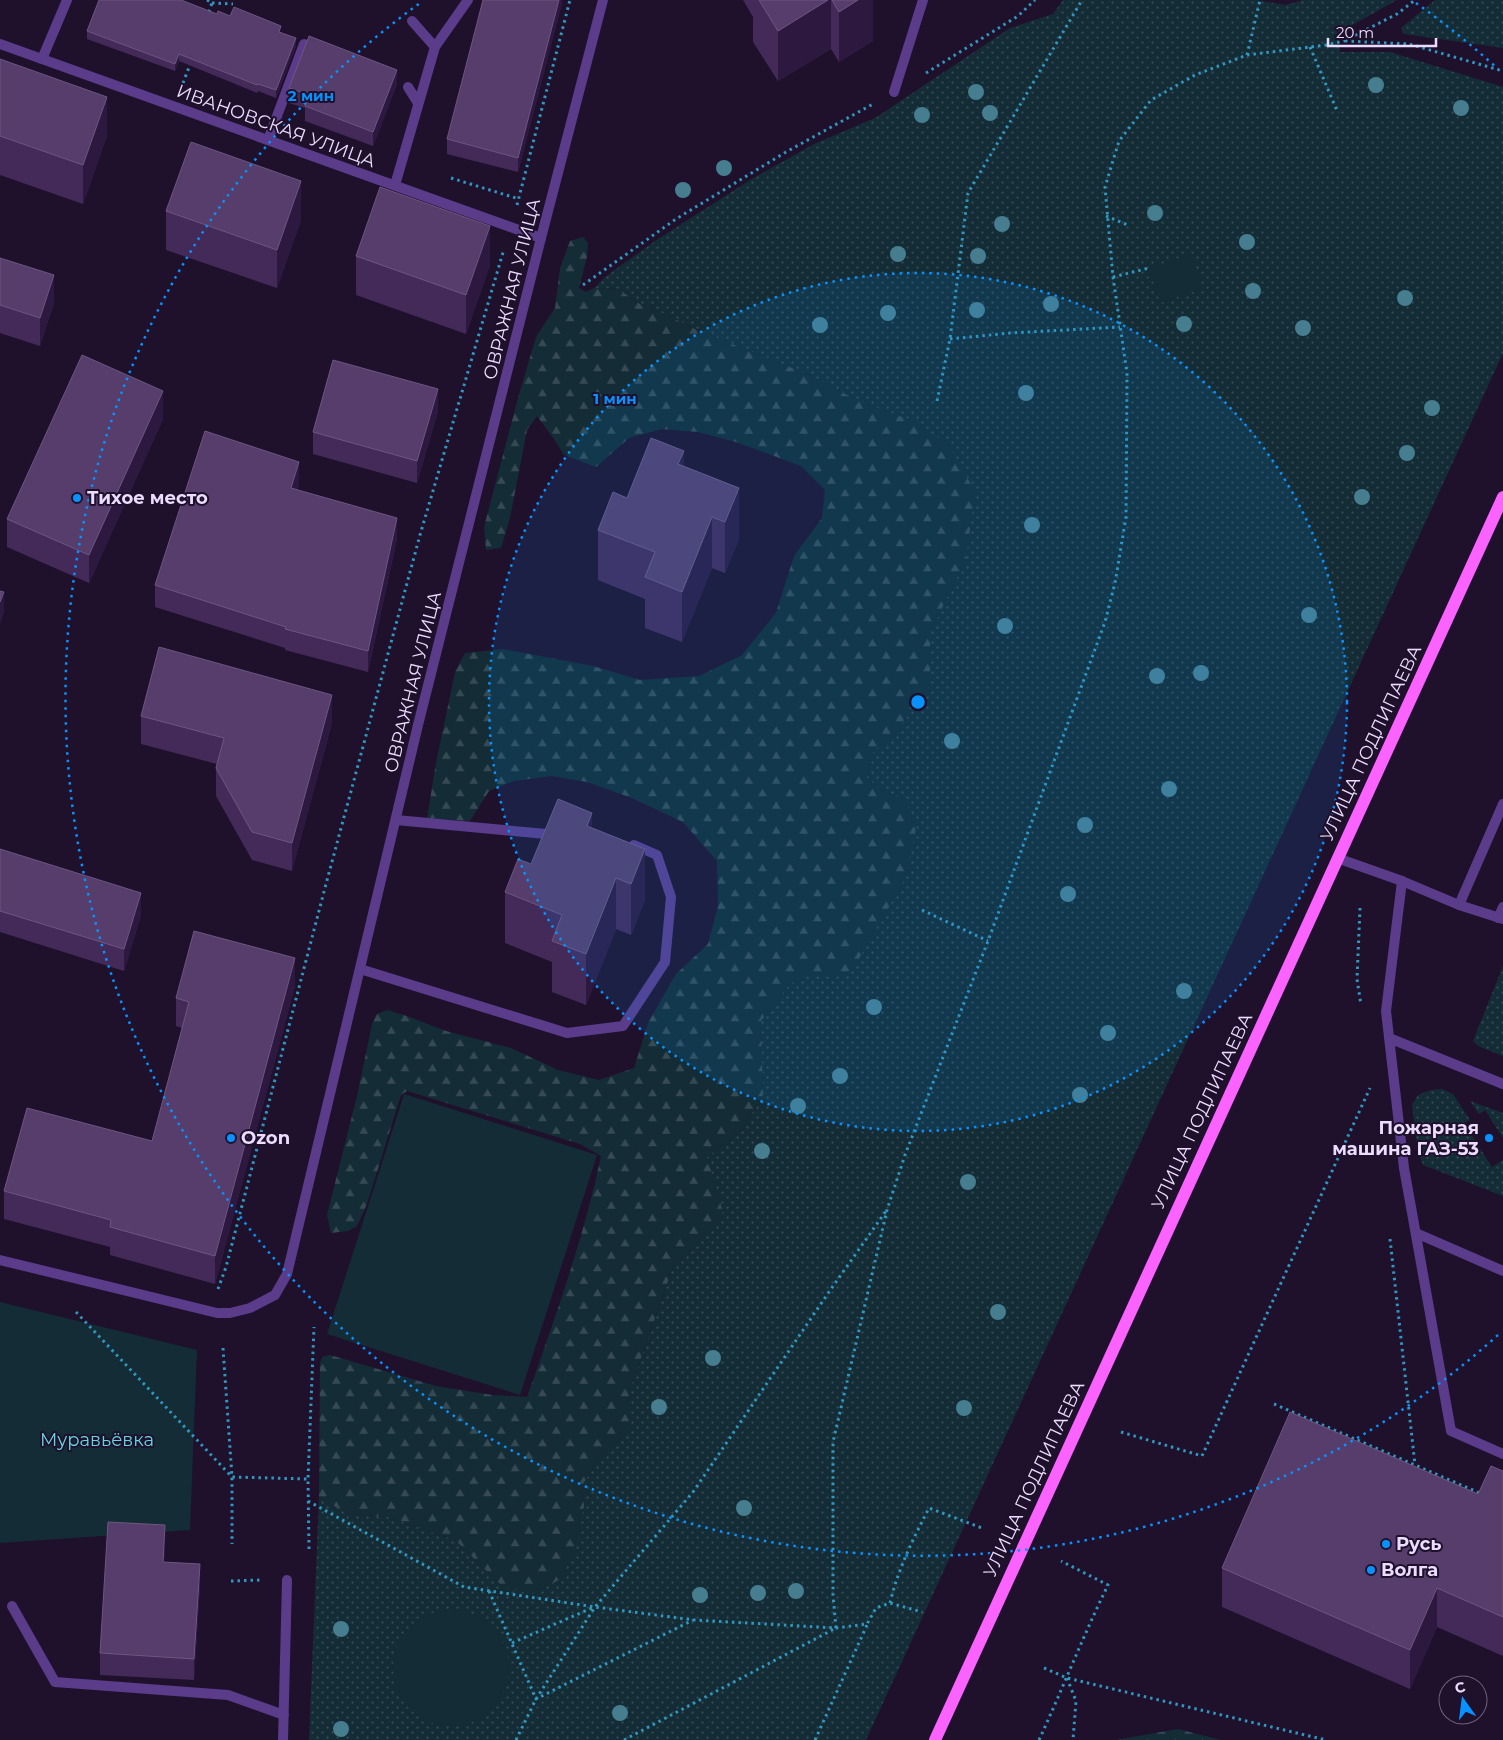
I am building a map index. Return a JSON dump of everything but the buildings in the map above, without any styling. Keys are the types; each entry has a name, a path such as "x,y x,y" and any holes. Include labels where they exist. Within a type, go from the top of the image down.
{"main road":[{"name":"УЛИЦА ПОДЛИПАЕВА","path":"935,1740 1503,497"}],"street":[{"path":"42,59 67,0"},
{"path":"394,185 435,47 468,0"},
{"name":"ОВРАЖНАЯ УЛИЦА","path":"0,1260 217,1313 230,1313 250,1308 275,1295 287,1274 418,725 603,0"},
{"path":"894,92 923,0"},
{"path":"412,21 435,47"},
{"name":"ИВАНОВСКАЯ УЛИЦА","path":"0,44 541,238"},
{"path":"268,140 304,44"},
{"path":"408,86 418,103"},
{"path":"1459,905 1503,804"},
{"path":"396,820 548,835 566,834"},
{"path":"360,969 567,1033 623,1026 665,962 671,897 657,855 620,840"},
{"path":"1337,858 1402,881 1459,905 1501,918 1503,907"},
{"path":"1402,881 1386,1011 1404,1168 1451,1432 1503,1454"},
{"path":"1389,1038 1503,1084"},
{"path":"1416,1233 1503,1271"},
{"path":"283,1740 287,1580"},
{"path":"12,1606 55,1682 228,1695 284,1715"}],"path":[{"path":"207,0 212,3 233,4"},
{"path":"226,1267 420,535 511,227 570,0"},
{"path":"583,285 684,214 786,152 855,115 979,41 1018,16 1035,0"},
{"path":"937,402 950,339 968,193 1082,0"},
{"path":"1247,55 1260,0"},
{"path":"1344,41 1397,14 1416,0"},
{"path":"205,21 212,3"},
{"path":"836,1628 833,1595 833,1442 887,1210 905,1155 988,941 1105,622 1115,584 1126,517 1127,373 1113,277 1106,216 1105,187 1119,141 1151,100 1196,76 1247,55 1344,41 1409,44 1503,71"},
{"path":"1310,47 1338,113"},
{"path":"183,83 192,57"},
{"path":"1106,216 1130,226"},
{"path":"1113,277 1149,268"},
{"path":"950,339 1010,333 1120,328"},
{"path":"922,910 988,941"},
{"path":"1120,1432 1202,1456 1371,1085"},
{"path":"516,1740 536,1699 595,1607 693,1492 887,1210"},
{"path":"76,1312 232,1477 308,1479"},
{"path":"309,1549 308,1479 314,1327"},
{"path":"223,1348 232,1477 232,1544"},
{"path":"1274,1404 1486,1496"},
{"path":"308,1501 464,1587 694,1620 836,1628 868,1624"},
{"path":"890,1603 895,1582 911,1542 929,1508 982,1528"},
{"path":"1039,1740 1088,1626 1108,1585 1061,1561"},
{"path":"488,1590 536,1699"},
{"path":"814,1740 876,1608 890,1603 922,1612"},
{"path":"512,1643 595,1607"},
{"path":"536,1699 694,1620"},
{"path":"624,1740 836,1628"},
{"path":"1044,1668 1067,1678 1326,1740"},
{"path":"1067,1678 1076,1701 1073,1740"}],"green space":[{"path":"1063,0 1257,0 1285,5 1303,0 1397,0 1338,33 1340,52 1390,52 1503,87 1503,353 866,1740 309,1740 319,1498 349,1514 388,1517 455,1540 503,1587 584,1506 583,1484 598,1460 629,1430 629,1392 673,1267 699,1244 711,1176 707,1157 741,1131 763,1095 761,1021 787,987 800,976 849,976 875,928 916,828 904,798 882,791 866,777 873,752 897,731 930,685 930,633 966,559 855,399 805,373 697,330 640,304 618,289 594,288 605,277 655,241 750,180 814,144 875,118 1010,28 1053,14"},
{"path":"1435,0 1503,0 1503,48 1404,34 1401,28"},
{"path":"583,237 588,243 587,257 579,288 586,292 594,288 618,289 640,304 697,330 805,373 855,399 915,422 949,445 975,492 966,559 930,633 930,685 897,731 873,752 866,777 882,791 904,798 916,828 907,875 849,976 800,977 787,987 761,1021 763,1095 741,1131 707,1157 723,1212 699,1244 673,1267 629,1392 629,1430 598,1460 583,1484 584,1506 577,1546 561,1579 531,1594 503,1587 455,1540 388,1517 349,1514 319,1498 320,1363 322,1357 330,1355 436,1386 492,1395 527,1397 577,1247 601,1156 580,1144 407,1091 401,1095 367,1204 357,1226 348,1231 331,1233 327,1215 357,1096 372,1024 377,1014 387,1010 446,1031 511,1048 558,1070 599,1080 634,1068 648,1023 676,974 708,944 718,906 717,861 683,822 632,798 587,782 552,776 514,781 489,791 470,821 427,818 436,763 455,672 465,653 503,649 593,666 640,680 699,676 742,655 776,613 794,556 822,518 825,490 801,466 736,442 698,432 662,429 629,438 596,467 564,455 537,416 527,430 510,518 501,548 486,550 484,527 536,337 555,308 560,268 570,241"},
{"path":"1191,254 1203,288 1160,303 1149,268"},
{"path":"1503,966 1503,1056 1478,1046 1473,1041"},
{"path":"1442,1089 1453,1094 1470,1120 1464,1123 1492,1167 1503,1160 1503,1196 1423,1165 1418,1152 1412,1105 1418,1095 1431,1090"},
{"path":"404,1094 597,1155 520,1395 327,1334"},
{"path":"1470,1101 1503,1113 1503,1138 1485,1110 1479,1114"},
{"name":"Муравьёвка","path":"0,1302 197,1350 190,1530 0,1543"},
{"path":"451,1610 473,1615 492,1627 504,1646 509,1668 504,1690 492,1709 473,1721 451,1726 429,1721 410,1709 398,1690 393,1668 398,1646 410,1627 429,1615"},
{"path":"1178,1729 1221,1740 1116,1740"}],"place":[{"name":"Тихое место","path":"77,498"},
{"name":"Ozon","path":"231,1138"},
{"name":"Пожарная машина ГАЗ-53","path":"1489,1138"},
{"name":"Русь","path":"1386,1544"},
{"name":"Волга","path":"1371,1570"}]}
